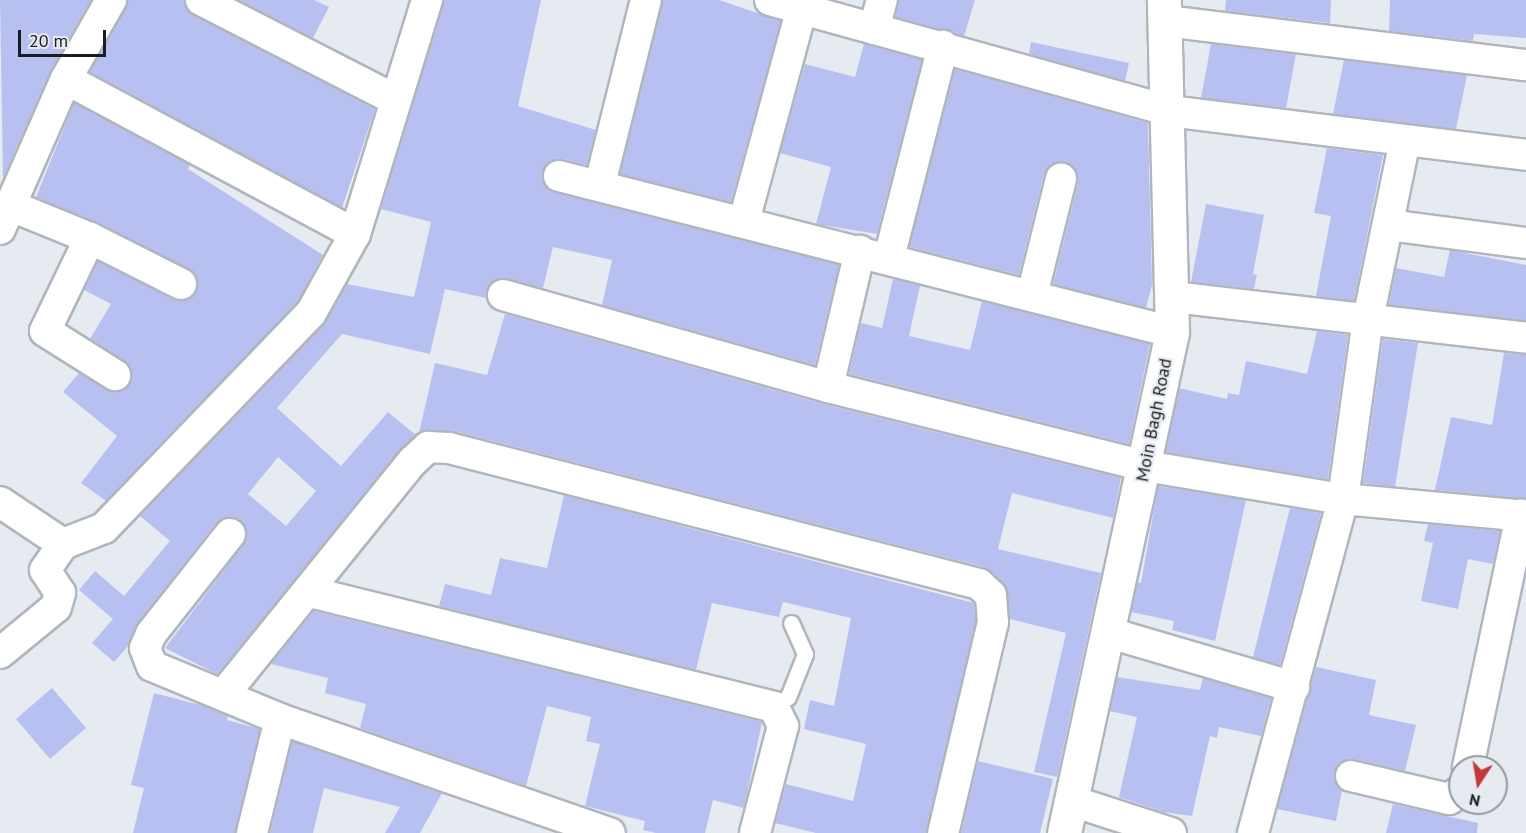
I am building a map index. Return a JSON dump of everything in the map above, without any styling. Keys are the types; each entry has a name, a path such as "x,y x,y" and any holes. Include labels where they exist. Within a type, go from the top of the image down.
{"street":[{"path":"111,0 66,79 5,217 90,238 181,284"},
{"path":"201,0 394,99"},
{"path":"0,653 56,607 60,593 45,570 63,544 104,528 311,313 355,234 394,99 427,0"},
{"path":"600,184 646,0"},
{"path":"770,0 943,46 1169,111 1526,155"},
{"path":"874,29 882,0"},
{"path":"744,221 802,8"},
{"path":"1165,11 1526,65"},
{"name":"Moin Bagh Road","path":"1064,833 1110,633 1172,332 1174,297 1165,11"},
{"path":"890,258 943,46"},
{"path":"66,79 355,234"},
{"path":"1253,833 1343,499 1368,319 1405,141"},
{"path":"559,176 600,184 1172,332"},
{"path":"1032,295 1061,179"},
{"path":"1389,225 1526,243"},
{"path":"90,238 45,331 115,375"},
{"path":"828,387 860,251"},
{"path":"503,295 828,387 1145,466 1343,499 1524,515 1471,755"},
{"path":"1174,297 1526,338"},
{"path":"224,694 428,447 449,448 979,584 991,595 993,622 944,833"},
{"path":"0,502 63,544"},
{"path":"230,534 145,648 152,666 163,673 224,694 280,719 610,833"},
{"path":"310,592 774,707 783,726 755,833"},
{"path":"1110,633 1294,687"},
{"path":"252,833 280,719"},
{"path":"1351,776 1448,799"},
{"path":"1072,801 1171,833"}],"lane":[{"path":"774,707 788,697 805,654 791,623"}],"building":[{"path":"0,0 91,0 50,72 3,179"},
{"path":"128,0 184,0 193,15 375,109 342,208 90,72"},
{"path":"239,0 314,0 329,7 313,38"},
{"path":"444,0 541,0 518,106 596,130 587,165 563,159 546,164 542,180 547,189 839,265 815,365 602,305 612,260 553,247 543,288 499,278 491,283 486,298 445,289 430,354 342,334 277,408 341,466 388,412 416,435 217,674 165,648 244,544 246,527 232,517 216,523 137,623 129,645 114,662 92,643 113,619 79,590 95,571 124,596 170,541 140,516 323,325 347,284 414,297 431,222 381,209","holes":["278,457 316,491 286,526 248,494"]},
{"path":"663,0 719,0 781,21 731,202 620,174"},
{"path":"899,0 975,0 964,36 895,17"},
{"path":"1226,0 1331,0 1330,23 1225,11"},
{"path":"1390,0 1526,0 1526,38 1474,34 1473,41 1389,31"},
{"path":"1031,42 1129,63 1125,81 1029,54"},
{"path":"864,44 922,60 877,234 816,224 831,167 780,153 805,64 855,77"},
{"path":"1211,44 1296,54 1286,108 1201,98"},
{"path":"1344,60 1467,75 1456,129 1333,114"},
{"path":"955,69 1148,123 1152,285 1146,308 1053,284 1078,183 1077,174 1066,162 1056,163 1044,174 1019,275 909,247"},
{"path":"74,103 190,165 188,169 323,255 297,303 106,501 81,483 117,436 63,392 79,373 114,392 124,390 132,375 125,361 90,339 111,304 84,290 98,261 174,300 191,298 198,282 189,269 36,197"},
{"path":"1327,148 1383,155 1354,301 1316,296 1331,216 1314,213"},
{"path":"1206,204 1264,215 1253,274 1257,275 1254,289 1191,282"},
{"path":"1450,250 1526,265 1526,321 1389,305 1396,268 1444,277"},
{"path":"893,279 920,286 909,336 970,350 982,301 1150,344 1129,444 849,374 861,323 882,328"},
{"path":"505,314 823,404 1121,478 1113,518 1012,493 998,549 1101,573 1057,777 1034,772 1066,633 1010,619 1003,583 984,567 453,431 419,433 435,363 487,375"},
{"path":"1317,331 1348,335 1328,479 1165,452 1179,388 1227,399 1228,393 1239,395 1246,361 1307,374"},
{"path":"1383,339 1418,343 1395,487 1363,483"},
{"path":"1504,353 1526,355 1526,499 1435,490 1451,417 1492,425"},
{"path":"1158,486 1246,500 1215,641 1172,630 1174,621 1131,612 1137,582 1141,583"},
{"path":"564,495 974,603 976,621 926,833 816,833 775,823 786,784 853,801 866,744 804,729 810,700 834,706 851,618 783,602 779,617 712,603 696,670 439,606 445,584 491,595 500,558 547,568"},
{"path":"1290,508 1321,513 1280,665 1253,657"},
{"path":"1428,524 1500,531 1493,564 1468,559 1458,609 1421,601 1433,543 1424,541"},
{"path":"314,611 762,722 744,808 713,800 705,833 656,833 643,830 645,821 585,806 600,744 586,741 591,717 547,706 526,786 360,728 366,704 325,693 328,678 271,664"},
{"path":"1316,667 1376,680 1369,715 1416,725 1405,771 1354,759 1338,765 1334,780 1342,790 1336,821 1277,809"},
{"path":"1117,677 1200,690 1203,678 1271,698 1261,736 1219,727 1217,738 1210,736 1192,816 1163,812 1119,797 1137,717 1109,711"},
{"path":"52,688 86,728 50,759 16,719"},
{"path":"154,693 204,706 228,716 227,720 260,729 235,833 133,833 144,788 131,785"},
{"path":"292,741 442,793 420,833 385,833 400,807 324,788 313,833 270,833"},
{"path":"978,761 1053,779 1040,833 961,833"},
{"path":"1393,804 1478,823 1477,833 1386,833"}]}
